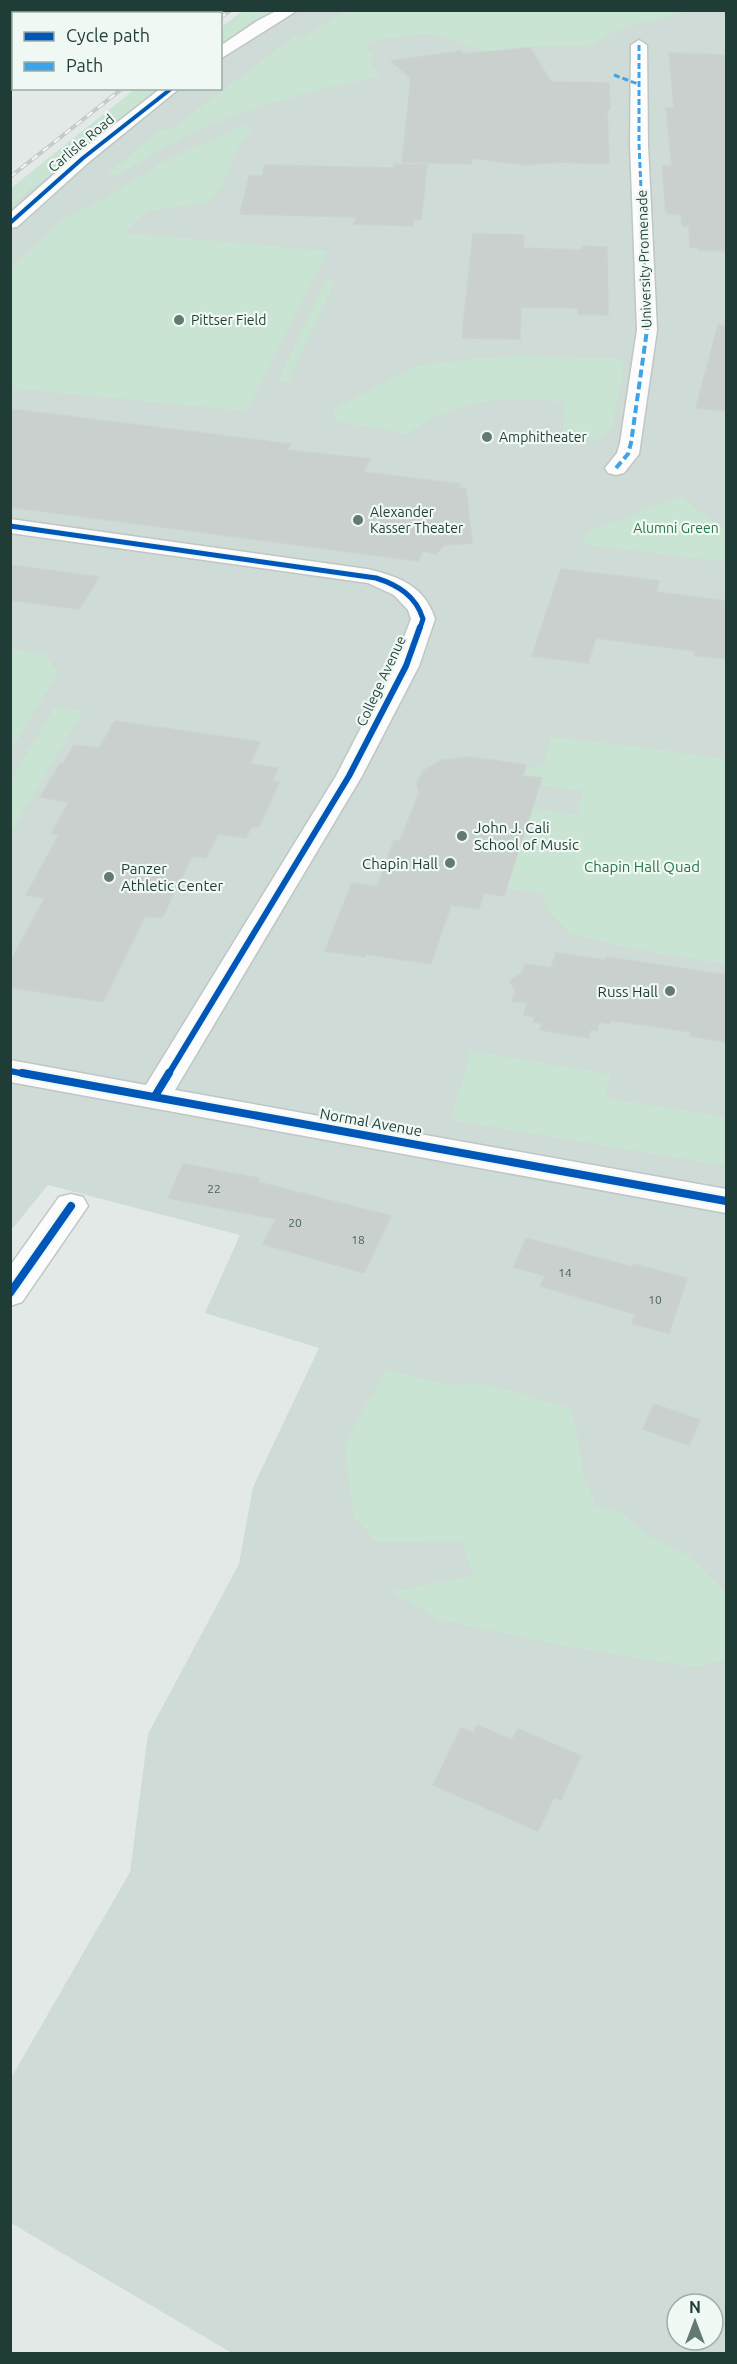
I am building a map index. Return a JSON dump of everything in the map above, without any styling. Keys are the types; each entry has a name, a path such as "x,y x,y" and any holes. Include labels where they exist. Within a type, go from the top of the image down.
{"street":[{"path":"222,53 263,24 291,10"},
{"name":"University Promenade","path":"616,468 628,454 631,443 637,415 647,330 638,84 639,45"},
{"path":"614,75 638,84"},
{"name":"Carlisle Road","path":"10,223 83,158 169,90"},
{"name":"College Avenue","path":"10,526 367,576 393,584 404,591 416,602 421,611 423,619 406,666 349,776 155,1096"},
{"name":"Normal Avenue","path":"10,1071 726,1201"},
{"path":"10,1293 71,1206"}],"shaded area":[{"path":"256,11 726,11 726,2353 232,2353 11,2223 11,2078 130,1872 148,1734 239,1564 253,1487 319,1348 205,1313 240,1235 48,1185 11,1228 11,200 147,90 222,90 222,35"}],"green space":[{"path":"244,10 272,11 222,43 222,26"},
{"path":"344,11 692,11 619,29 588,46 514,47 487,52 430,33 378,40 365,46 373,57 372,64 380,76 286,99 230,117 186,136 116,176 108,174 159,131 174,127 296,35 306,36"},
{"path":"134,90 157,90 11,205 11,188"},
{"name":"Pittser Field","path":"243,125 251,130 238,149 224,182 214,198 203,203 149,211 137,219 125,233 328,251 246,411 19,389 11,391 11,268 60,220 105,198 162,163"},
{"path":"326,280 335,281 288,382 278,381"},
{"path":"517,356 610,358 622,361 624,366 612,428 598,441 562,438 565,402 524,399 482,402 462,407 424,423 407,435 382,428 344,424 334,419 334,409 415,366"},
{"name":"Alumni Green","path":"680,496 726,532 726,562 582,544 587,532"},
{"path":"11,649 45,654 58,673 11,750"},
{"path":"55,707 83,711 11,833 11,780"},
{"name":"Chapin Hall Quad","path":"551,737 726,759 726,964 639,950 571,934 550,914 542,894 507,888 532,808 576,815 583,791 540,785 542,778 523,776 525,770 544,763"},
{"path":"471,1051 610,1074 606,1098 726,1117 726,1166 451,1120"},
{"path":"386,1369 447,1385 483,1383 572,1409 584,1475 596,1506 618,1510 650,1537 686,1554 726,1593 726,1659 694,1667 565,1646 440,1620 391,1592 473,1575 462,1541 377,1542 354,1517 344,1446"}],"building":[{"path":"530,48 551,82 609,83 610,110 607,110 609,164 559,162 524,165 472,158 471,164 402,162 411,78 391,61 460,51 464,54"},
{"path":"669,53 726,55 726,251 699,250 699,248 690,247 689,226 682,226 681,214 668,214 666,211 662,166 672,166 666,108 674,108"},
{"path":"395,164 427,165 421,220 414,219 413,226 354,224 356,217 240,214 249,176 262,176 265,165 394,168"},
{"path":"473,234 524,235 523,248 582,250 582,246 607,247 608,315 578,314 578,308 521,307 520,339 462,338"},
{"path":"718,325 726,326 726,411 696,408"},
{"path":"10,409 290,444 287,450 370,459 363,472 460,484 458,488 466,489 472,543 444,545 436,554 423,551 418,561 10,507"},
{"path":"10,565 99,577 79,609 10,600"},
{"path":"561,569 659,581 656,592 726,601 726,659 694,655 695,651 596,638 588,663 532,656"},
{"name":"Panzer Athletic Center","path":"115,721 260,742 250,764 278,768 272,781 279,782 259,827 252,826 246,838 218,834 206,858 192,856 162,918 145,916 103,1002 10,987 10,962 45,898 26,895 59,835 51,834 69,802 40,797 74,745 99,748"},
{"name":"Chapin Hall","path":"470,757 526,765 523,776 542,778 504,896 484,893 479,909 451,905 431,964 366,954 365,957 325,951 352,883 377,887 394,840 400,841 419,793 417,783 423,771 442,760"},
{"name":"Russ Hall","path":"556,953 605,960 606,957 726,975 726,1042 690,1036 691,1032 611,1020 610,1024 599,1022 597,1031 590,1030 589,1038 540,1030 542,1023 534,1022 535,1017 524,1015 527,1003 512,1001 515,991 510,981 522,973 525,964 551,968"},
{"path":"183,1164 259,1178 258,1182 391,1216 364,1273 263,1244 276,1219 168,1198"},
{"path":"526,1238 632,1267 633,1264 687,1278 669,1333 632,1324 635,1314 540,1286 545,1276 514,1267"},
{"path":"654,1404 700,1420 689,1445 643,1429"},
{"path":"477,1725 512,1740 518,1729 581,1756 561,1800 554,1797 538,1831 433,1785 461,1728 474,1733"}],"railway":[{"path":"222,17 231,10"},
{"path":"10,177 120,90"}],"marked path":[{"path":"616,468 628,454 631,443 647,330 639,144 639,45"},
{"path":"614,75 638,84"}],"cycle path":[{"path":"10,223 83,158 169,90"},
{"path":"10,526 367,576 394,585 409,595 416,602 423,619 406,666 349,776 155,1096"},
{"path":"10,1071 726,1201"},
{"path":"10,1293 71,1206"}],"place":[{"name":"Pittser Field","path":"179,320"},
{"name":"Amphitheater","path":"487,437"},
{"name":"Alexander Kasser Theater","path":"358,520"},
{"name":"John J. Cali School of Music","path":"462,836"},
{"name":"Chapin Hall","path":"450,863"},
{"name":"Panzer Athletic Center","path":"109,877"},
{"name":"Russ Hall","path":"670,991"}]}
